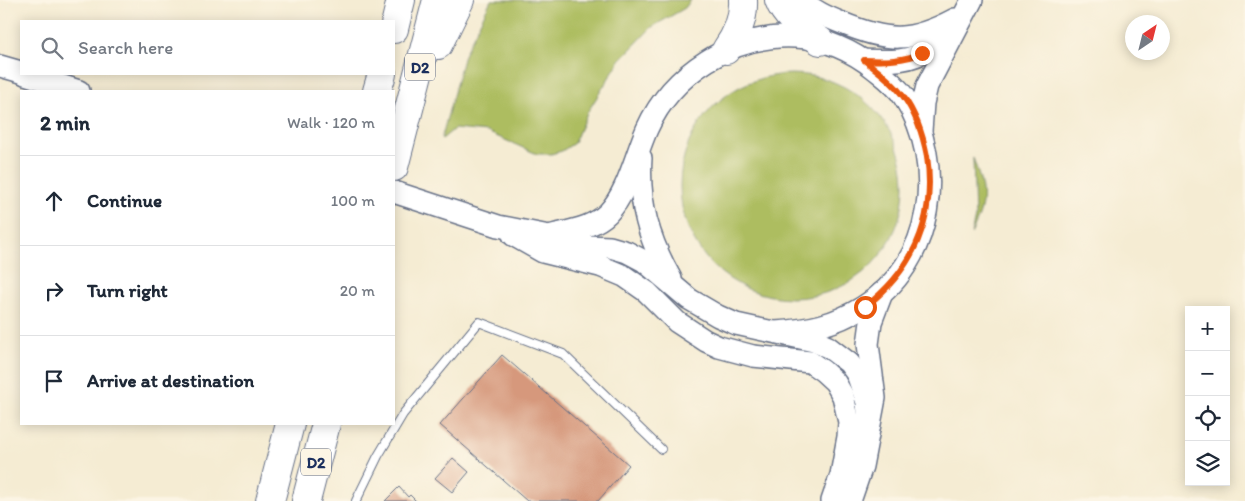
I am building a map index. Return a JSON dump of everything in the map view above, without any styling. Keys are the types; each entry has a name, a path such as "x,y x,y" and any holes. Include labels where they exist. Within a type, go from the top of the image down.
{"highway":[{"name":"D2","path":"395,164 437,0"},
{"path":"402,135 429,65 460,0"},
{"path":"726,50 739,28 744,0"},
{"path":"779,0 784,10 794,21 820,41"},
{"name":"D2","path":"377,90 382,75"},
{"name":"D2","path":"270,501 290,425"},
{"name":"D2","path":"306,501 326,425"}],"main road":[{"path":"802,0 815,11 825,16 885,38 933,30 955,19"},
{"path":"864,60 893,60 916,56 930,48 971,0"},
{"path":"921,131 923,103 927,86 971,0"},
{"path":"549,236 579,228 599,219 607,214 616,204 623,192 652,119 671,91 705,62 726,50 750,41 772,37 796,37 820,41 842,48 864,60 892,83 904,97 921,131 930,187 928,206 912,254 894,281 882,293 865,307 822,326 775,332"},
{"path":"0,66 20,72"},
{"path":"29,75 77,90"},
{"path":"642,142 640,191 644,210 658,256 676,288"},
{"path":"395,192 498,226 549,236 586,246 610,247 627,252 644,261 702,308 736,324 814,341 828,347 849,364 857,374 863,388 869,424"},
{"path":"498,226 543,252 600,266 624,276 647,292 668,315 706,341 743,354 772,359 810,362 823,370 835,382 843,396 849,422 843,467 832,501"},
{"path":"850,501 862,466 875,398 868,344 871,322 882,293"}],"lane":[{"path":"356,501 378,456 403,414 479,322 563,354 660,449"}],"green space":[{"path":"491,0 691,0 685,8 652,27 620,60 587,113 574,143 562,151 551,154 537,154 487,132 454,129 441,140 464,55"},
{"path":"792,74 814,76 845,87 871,107 891,133 902,164 904,186 902,208 891,239 871,265 845,285 814,296 792,298 770,296 739,285 713,265 693,239 682,208 680,186 682,164 693,133 713,107 739,87 770,76"},
{"path":"973,158 983,197 980,213 971,234 975,217"}],"building":[{"path":"502,355 629,465 598,501 527,501 440,425"},
{"path":"453,458 469,472 452,492 435,478"},
{"path":"399,487 408,497 410,495 416,501 385,501"}],"route":[{"path":"865,307 894,281 912,254 924,222 930,187 921,131 904,97 892,83 864,60 904,59 922,53"}]}
